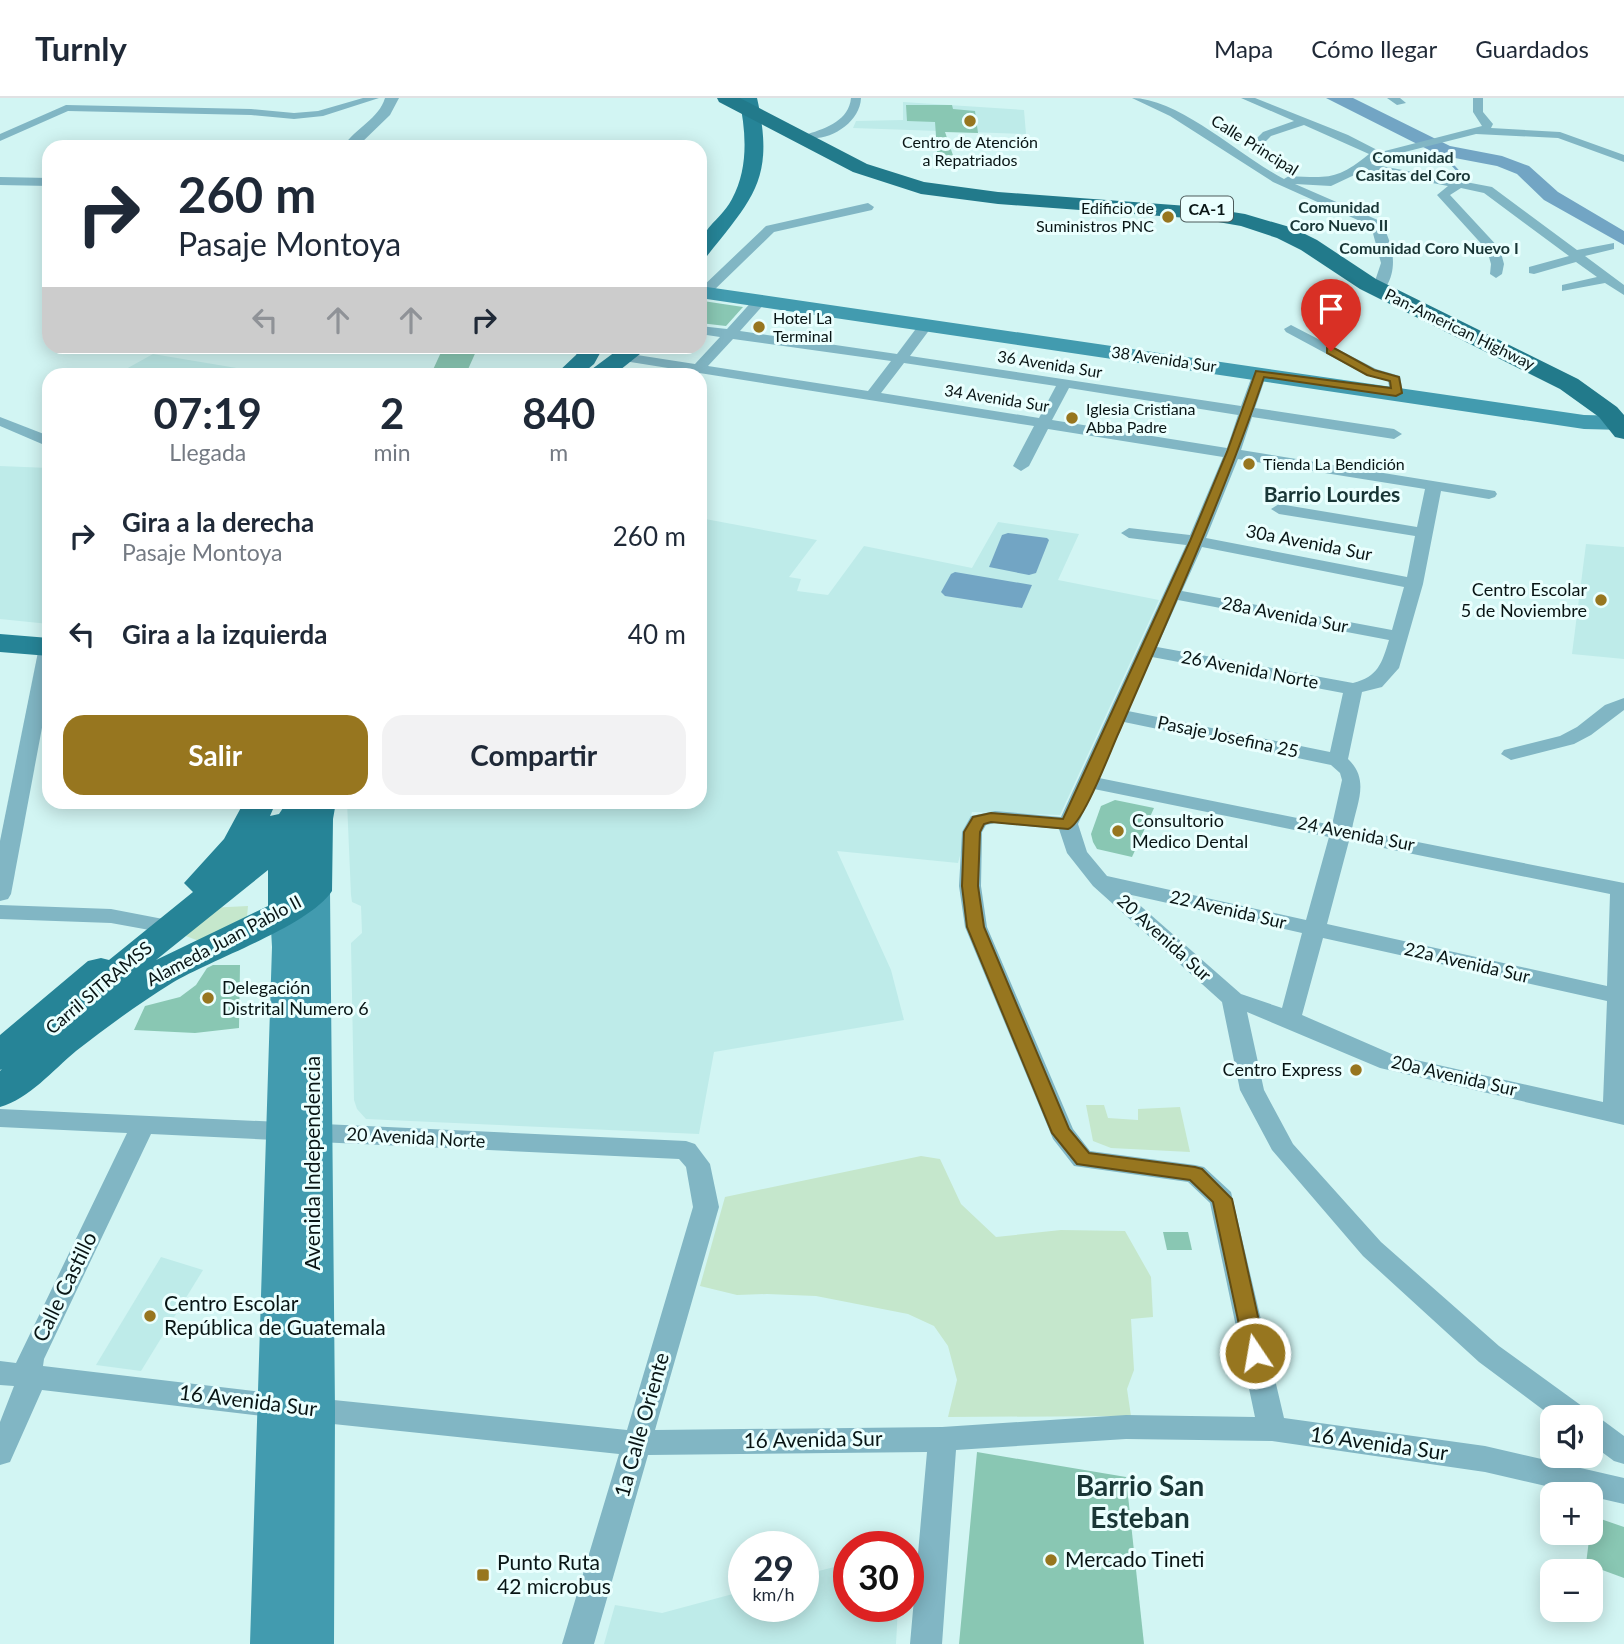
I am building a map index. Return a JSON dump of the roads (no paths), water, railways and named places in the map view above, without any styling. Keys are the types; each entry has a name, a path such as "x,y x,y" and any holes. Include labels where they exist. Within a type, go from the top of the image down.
{"highway":[{"name":"Pan-American Highway","path":"726,98 853,164 892,180 951,193 1201,213 1269,228 1309,245 1368,284 1552,374 1622,420"},
{"name":"Pan-American Highway","path":"767,98 774,115 812,136 883,171 946,188 995,194 1198,208 1251,217 1307,237 1381,284 1556,369 1622,420"}],"main road":[{"path":"734,122 737,98"},
{"path":"707,243 741,199 747,183 755,130 748,98"},
{"path":"707,226 725,202 734,172 713,205"},
{"name":"38 Avenida Sur","path":"707,295 1584,422 1622,420"},
{"path":"575,368 589,354"},
{"path":"592,368 616,354"},
{"path":"599,368 617,354"},
{"path":"606,368 619,354"},
{"path":"0,627 42,640"},
{"path":"0,643 42,642"},
{"path":"0,1056 155,923 228,857 249,827 275,809"},
{"path":"276,809 300,901"},
{"name":"Carril SITRAMSS","path":"0,1072 199,906 257,862 276,809"},
{"path":"300,901 318,809"},
{"name":"Alameda Juan Pablo II","path":"0,1093 76,1029 136,988 300,901"},
{"name":"Avenida Independencia","path":"300,901 289,947 298,1132 297,1407 310,1644"},
{"name":"Avenida Independencia","path":"274,1644 297,1407"}],"street":[{"path":"66,108 74,98"},
{"path":"0,138 66,108 251,112 294,116 319,114 374,98"},
{"path":"355,140 360,132 386,112 392,98"},
{"path":"812,136 830,131 842,122 854,110 856,98"},
{"name":"Calle Principal","path":"1138,98 1174,114 1277,180 1376,224 1383,239 1387,272 1381,284"},
{"path":"1246,98 1306,121 1380,155"},
{"path":"1277,180 1331,182 1380,155 1486,128 1488,124 1478,112 1478,98"},
{"path":"1262,139 1267,134 1306,121"},
{"path":"1476,131 1560,135 1624,159"},
{"path":"1364,166 1490,191 1624,291"},
{"path":"0,181 42,182"},
{"path":"1460,184 1443,195 1454,203 1466,220 1494,248 1498,265 1496,274"},
{"path":"707,288 770,229 868,207"},
{"path":"1534,270 1610,246"},
{"path":"1567,288 1624,275"},
{"path":"699,368 760,301"},
{"path":"872,396 926,325"},
{"path":"1291,329 1371,372 1395,379 1396,393"},
{"name":"36 Avenida Sur","path":"707,331 1394,434"},
{"name":"34 Avenida Sur","path":"642,354 694,368"},
{"name":"34 Avenida Sur","path":"707,370 1489,494"},
{"path":"1260,373 1233,452 1196,541 1068,824 983,818 976,823 972,832 970,886 976,927 1062,1133 1083,1159 1195,1174 1222,1199 1272,1430"},
{"path":"1021,466 1064,384"},
{"path":"1,424 42,439"},
{"path":"1290,1019 1341,831 1352,780 1349,771 1338,760 1353,689 1375,683 1390,668 1414,583 1434,485"},
{"path":"1279,509 1426,533"},
{"name":"30a Avenida Sur","path":"1129,533 1196,541 1414,583"},
{"name":"28a Avenida Sur","path":"1173,594 1398,636"},
{"name":"26 Avenida Norte","path":"1147,651 1353,689"},
{"path":"0,894 42,678"},
{"path":"1511,754 1559,743 1620,708"},
{"name":"Pasaje Josefina 25","path":"1118,715 1338,760"},
{"name":"24 Avenida Sur","path":"1089,782 1621,889 1618,996"},
{"name":"20 Avenida Sur","path":"1068,824 1077,853 1100,881 1233,999 1290,1019"},
{"name":"22 Avenida Sur","path":"1100,881 1315,929"},
{"path":"0,912 111,916 155,923"},
{"name":"22a Avenida Sur","path":"1315,929 1618,996"},
{"path":"1618,996 1619,1114"},
{"path":"1233,999 1252,1090 1284,1150 1371,1249 1489,1354 1558,1405"},
{"name":"20a Avenida Sur","path":"1290,1019 1388,1062 1619,1114"},
{"name":"20 Avenida Norte","path":"0,1118 686,1150 698,1164 706,1207"},
{"name":"Calle Castillo","path":"0,1453 28,1391 30,1359 143,1125"},
{"name":"1a Calle Oriente","path":"578,1644 706,1207"},
{"name":"16 Avenida Sur","path":"0,1373 637,1443 942,1439 1126,1427 1272,1430 1474,1457 1624,1490"},
{"path":"1603,1437 1624,1452"},
{"path":"926,1644 942,1439"}],"waterway":[{"path":"1334,98 1344,100 1445,151 1502,161 1523,170 1551,196 1624,239"},
{"path":"1445,151 1448,160 1458,171 1458,181"}],"place":[{"name":"Centro de Atención a Repatriados","path":"970,121"},
{"name":"Edificio de Suministros PNC","path":"1168,217"},
{"name":"Hotel La Terminal","path":"759,327"},
{"name":"Iglesia Cristiana Abba Padre","path":"1072,418"},
{"name":"Tienda La Bendición","path":"1249,464"},
{"name":"Centro Escolar 5 de Noviembre","path":"1601,600"},
{"name":"Consultorio Medico Dental","path":"1118,831"},
{"name":"Delegación Distrital Numero 6","path":"208,998"},
{"name":"Centro Express","path":"1356,1070"},
{"name":"Centro Escolar República de Guatemala","path":"150,1316"},
{"name":"Mercado Tineti","path":"1051,1560"},
{"name":"Punto Ruta 42 microbus","path":"483,1575"}],"district":[{"name":"Comunidad Casitas del Coro","path":"1413,166"},
{"name":"Comunidad Coro Nuevo II","path":"1339,216"},
{"name":"Comunidad Coro Nuevo I","path":"1429,248"},
{"name":"Barrio Lourdes","path":"1332,495"},
{"name":"Barrio San Esteban","path":"1140,1502"}]}
